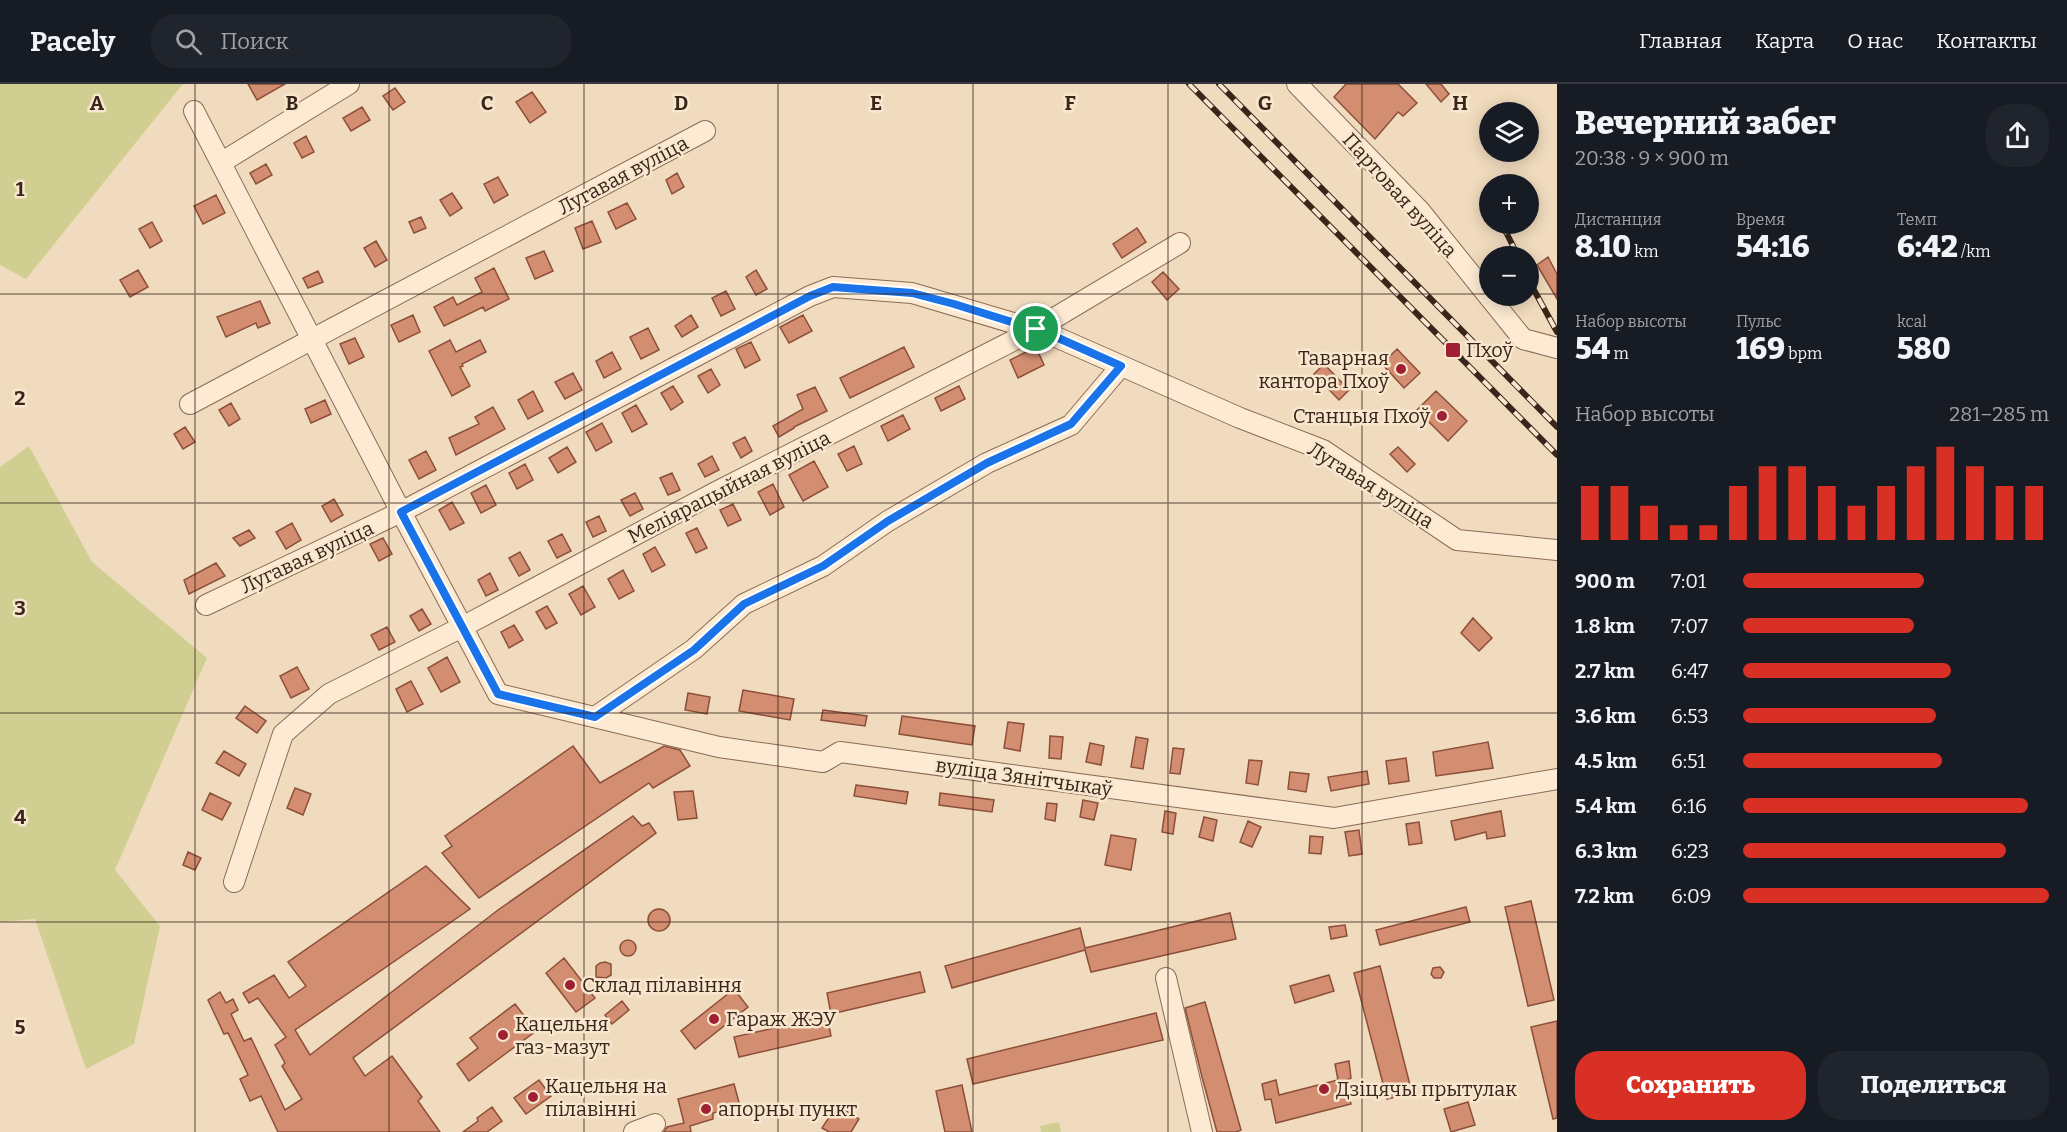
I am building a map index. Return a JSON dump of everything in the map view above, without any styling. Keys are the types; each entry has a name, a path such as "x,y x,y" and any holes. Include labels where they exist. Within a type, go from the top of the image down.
{"street":[{"path":"222,162 349,84"},
{"name":"Партовая вуліца","path":"1297,84 1420,211 1523,339 1557,348"},
{"path":"195,111 462,627"},
{"name":"Лугавая вуліца","path":"190,404 705,131"},
{"name":"Меліярацыйная вуліца","path":"234,882 283,734 329,694 462,627 716,492 1036,329 1180,243"},
{"name":"Лугавая вуліца","path":"206,605 401,512 810,296 833,287 912,293 1036,329 1240,418 1323,450 1457,540 1557,550"},
{"path":"595,717 694,650 744,604 823,566 888,521 987,463 1071,424 1121,366"},
{"name":"вуліца Зянітчыкаў","path":"462,627 498,694 719,747 823,762 840,753 1334,818 1557,779"},
{"path":"1166,978 1202,1132"},
{"path":"634,1132 655,1124"}],"shaded area":[{"path":"0,84 183,84 26,279 0,265"},
{"path":"29,446 92,562 207,658 115,870 160,926 134,1044 86,1069 35,919 0,922 0,467"},
{"path":"1059,1122 1061,1132 1041,1132 1040,1126"}],"building":[{"path":"248,84 285,84 257,100"},
{"path":"1346,84 1398,84 1417,103 1403,116 1398,112 1375,139 1334,97"},
{"path":"1426,84 1441,84 1449,94 1441,102"},
{"path":"395,88 405,102 393,110 383,96"},
{"path":"532,92 546,112 530,123 516,102"},
{"path":"362,107 370,120 351,131 343,118"},
{"path":"306,136 314,152 302,158 294,143"},
{"path":"266,164 272,175 256,184 250,173"},
{"path":"677,173 684,187 672,194 666,180"},
{"path":"498,177 508,195 494,203 484,184"},
{"path":"452,193 462,208 450,216 440,200"},
{"path":"216,195 225,213 203,224 194,206"},
{"path":"627,203 636,219 616,229 608,212"},
{"path":"421,217 426,228 414,233 409,222"},
{"path":"592,221 601,242 583,249 575,228"},
{"path":"152,222 162,241 150,248 139,229"},
{"path":"1137,228 1146,242 1122,258 1113,244"},
{"path":"376,241 387,260 375,267 364,248"},
{"path":"544,251 553,271 535,279 526,258"},
{"path":"1548,257 1557,274 1557,299 1539,268 1539,264"},
{"path":"494,268 509,299 485,311 483,307 444,326 434,307 453,297 457,305 482,292 475,278"},
{"path":"138,270 148,287 130,297 120,280"},
{"path":"756,270 767,289 756,295 746,277"},
{"path":"318,271 323,282 308,288 303,278"},
{"path":"1163,272 1179,289 1167,300 1152,282"},
{"path":"726,291 735,309 721,316 712,298"},
{"path":"260,301 270,323 258,328 256,323 226,337 217,317"},
{"path":"413,315 420,332 399,342 391,325"},
{"path":"691,315 698,327 682,337 675,326"},
{"path":"803,315 812,331 789,343 780,327"},
{"path":"648,328 659,350 641,359 630,337"},
{"path":"355,338 364,357 349,364 340,344"},
{"path":"450,340 456,352 480,340 486,352 462,364 463,366 460,367 470,386 452,396 429,351"},
{"path":"751,342 760,360 745,368 736,349"},
{"path":"904,347 914,367 850,398 840,378"},
{"path":"1036,347 1044,365 1018,378 1010,360"},
{"name":"Таварная кантора Пхоў","path":"1397,349 1420,373 1404,388 1382,364"},
{"path":"612,352 621,369 604,378 596,361"},
{"path":"1324,364 1349,390 1339,400 1314,374"},
{"path":"711,369 720,385 708,393 698,376"},
{"path":"573,373 582,390 565,399 555,382"},
{"path":"673,386 683,402 671,410 661,393"},
{"path":"959,386 965,399 941,411 935,398"},
{"path":"815,387 827,411 779,437 773,426 803,409 797,395"},
{"path":"533,391 543,411 528,419 518,400"},
{"name":"Станцыя Пхоў","path":"1436,391 1467,421 1448,441 1417,410"},
{"path":"325,400 331,414 311,423 305,409"},
{"path":"231,403 240,419 229,426 219,410"},
{"path":"636,405 647,424 632,432 622,413"},
{"path":"493,407 505,429 456,455 449,438 479,424 475,417"},
{"path":"903,415 910,429 888,441 881,426"},
{"path":"602,423 612,442 596,451 586,432"},
{"path":"185,427 195,442 183,449 174,434"},
{"path":"745,437 752,451 741,458 733,443"},
{"path":"854,446 862,464 847,471 838,454"},
{"path":"567,447 576,462 558,473 549,458"},
{"path":"1398,447 1415,464 1407,472 1390,454"},
{"path":"426,451 436,470 419,479 409,460"},
{"path":"712,456 719,470 705,477 698,464"},
{"path":"814,461 828,487 803,501 789,475"},
{"path":"525,464 533,480 517,489 509,473"},
{"path":"672,473 680,490 668,495 660,478"},
{"path":"773,484 784,507 770,515 758,492"},
{"path":"486,485 496,505 481,513 471,493"},
{"path":"635,493 643,509 630,516 621,500"},
{"path":"334,499 343,515 331,522 322,506"},
{"path":"452,502 464,523 450,530 439,510"},
{"path":"733,504 741,520 728,526 720,510"},
{"path":"599,516 606,531 593,537 586,522"},
{"path":"292,523 301,540 286,549 276,532"},
{"path":"697,528 707,548 696,553 686,533"},
{"path":"249,530 255,538 240,546 233,538"},
{"path":"562,534 571,551 557,558 548,541"},
{"path":"383,538 392,554 379,561 370,544"},
{"path":"655,547 665,565 652,572 643,554"},
{"path":"520,552 530,570 519,576 509,558"},
{"path":"216,563 225,576 189,594 184,580"},
{"path":"623,570 634,591 619,599 608,579"},
{"path":"490,573 498,590 486,596 478,580"},
{"path":"583,586 595,607 581,615 569,594"},
{"path":"547,606 557,623 546,629 536,612"},
{"path":"422,609 431,624 419,631 410,616"},
{"path":"1473,618 1492,638 1479,651 1461,633"},
{"path":"514,625 523,640 509,648 501,632"},
{"path":"387,627 395,642 379,650 371,635"},
{"path":"447,657 460,682 441,692 428,668"},
{"path":"297,667 309,689 291,698 280,676"},
{"path":"411,681 423,704 407,712 396,689"},
{"path":"743,690 794,699 790,720 739,711"},
{"path":"688,693 710,697 707,714 685,710"},
{"path":"245,706 266,721 257,733 236,718"},
{"path":"823,710 867,716 865,726 821,720"},
{"path":"902,716 975,726 972,745 899,734"},
{"path":"1008,722 1024,724 1020,751 1004,748"},
{"path":"1050,736 1063,737 1061,759 1049,758"},
{"path":"1136,737 1148,739 1143,769 1131,767"},
{"path":"1488,742 1493,768 1436,776 1433,752"},
{"path":"1090,743 1104,746 1101,765 1086,762"},
{"path":"573,746 600,783 664,746 680,750 690,766 653,788 649,783 479,898 442,853 452,846 445,836"},
{"path":"1173,748 1184,749 1180,774 1170,773"},
{"path":"224,751 246,764 239,776 216,763"},
{"path":"1406,758 1409,781 1389,784 1386,761"},
{"path":"1249,760 1262,761 1258,785 1246,783"},
{"path":"1367,771 1369,784 1331,791 1328,777"},
{"path":"1290,772 1309,774 1306,792 1288,789"},
{"path":"856,785 908,792 906,804 854,796"},
{"path":"295,788 311,794 303,815 287,808"},
{"path":"693,791 697,818 678,820 674,792"},
{"path":"210,793 231,803 222,820 202,810"},
{"path":"940,793 994,800 992,812 939,805"},
{"path":"1083,800 1098,803 1094,820 1080,817"},
{"path":"1047,803 1057,804 1055,821 1045,819"},
{"path":"1165,811 1176,813 1173,834 1162,832"},
{"path":"1501,811 1505,836 1487,839 1486,832 1455,840 1451,821"},
{"path":"633,816 642,826 649,823 656,833 353,1058 365,1076 392,1056 422,1097 418,1101 440,1132 278,1132 261,1096 250,1101 240,1079 248,1075 228,1033 224,1034 208,1000 220,992 226,1003 233,999 238,1010 231,1014 244,1041 251,1038 285,1110 302,1099 282,1066 285,1063 275,1045 286,1037 258,998 249,1003 243,993 274,975 289,998 306,986 288,962 426,866 470,909 295,1030 310,1055 498,910"},
{"path":"1204,817 1217,820 1213,841 1199,837"},
{"path":"1248,821 1261,827 1252,847 1240,842"},
{"path":"1419,822 1422,843 1409,845 1406,824"},
{"path":"1359,830 1362,854 1349,856 1345,832"},
{"path":"1111,835 1136,839 1131,870 1105,865"},
{"path":"1310,836 1323,837 1321,854 1309,853"},
{"path":"188,852 201,858 195,870 183,865"},
{"path":"1531,901 1554,1000 1528,1006 1505,907"},
{"path":"1466,907 1470,922 1380,945 1376,930"},
{"path":"659,909 667,912 670,920 667,928 659,931 651,928 648,920 651,912"},
{"path":"1230,913 1236,939 1091,972 1085,950 952,988 945,966 1080,928 1085,948"},
{"path":"1345,925 1347,936 1331,939 1329,927"},
{"path":"628,940 636,948 628,956 620,948"},
{"name":"Склад пілавіння","path":"564,958 595,998 576,1012 546,973"},
{"path":"605,962 611,964 611,975 606,978 596,977 596,966"},
{"path":"1380,966 1412,1093 1387,1099 1354,973"},
{"path":"1440,967 1444,972 1441,978 1434,978 1431,974 1433,968"},
{"path":"920,972 925,992 831,1014 827,993"},
{"path":"1329,975 1334,991 1295,1003 1290,986"},
{"name":"Гараж ЖЭУ","path":"734,989 748,1007 695,1049 681,1031"},
{"path":"622,1001 629,1010 612,1024 605,1015"},
{"path":"1205,1002 1241,1130 1236,1132 1217,1132 1185,1008"},
{"name":"Кацельня газ-мазут","path":"515,1004 536,1031 469,1081 457,1064 478,1048 470,1038"},
{"path":"1156,1013 1163,1040 973,1084 967,1059"},
{"path":"827,1016 831,1036 739,1057 734,1037"},
{"path":"1557,1021 1557,1118 1553,1119 1531,1027"},
{"name":"Дзіцячы прытулак","path":"1349,1061 1351,1078 1345,1081 1351,1104 1276,1123 1271,1099 1265,1100 1262,1084 1276,1080 1279,1095 1338,1080 1335,1064"},
{"name":"Кацельня на пілавінні","path":"539,1080 551,1096 526,1114 514,1098"},
{"path":"734,1084 740,1106 713,1113 713,1119 690,1126 691,1132 664,1132 667,1127 684,1123 678,1099"},
{"path":"962,1085 972,1132 945,1132 936,1091"},
{"path":"1468,1102 1475,1125 1451,1132 1444,1109"},
{"path":"837,1105 859,1119 851,1132 829,1132 822,1128"},
{"path":"492,1107 502,1121 487,1132 463,1132 478,1121 477,1118"}],"railway":[{"path":"1189,84 1557,455"},
{"path":"1219,84 1557,427"},
{"path":"1507,234 1513,246"},
{"path":"1539,299 1557,332"}],"place":[{"name":"Пхоў","path":"1453,350"},
{"name":"Таварная кантора Пхоў","path":"1401,369"},
{"name":"Станцыя Пхоў","path":"1442,416"},
{"name":"Склад пілавіння","path":"570,985"},
{"name":"Гараж ЖЭУ","path":"714,1019"},
{"name":"Кацельня газ-мазут","path":"503,1035"},
{"name":"Дзіцячы прытулак","path":"1324,1089"},
{"name":"Кацельня на пілавінні","path":"533,1097"},
{"name":"апорны пункт","path":"706,1109"}],"route":[{"path":"833,287 912,293 1036,329 1121,366 1071,424 987,463 888,521 823,566 744,604 694,650 595,717 498,694 401,512 810,296 833,287"}]}
